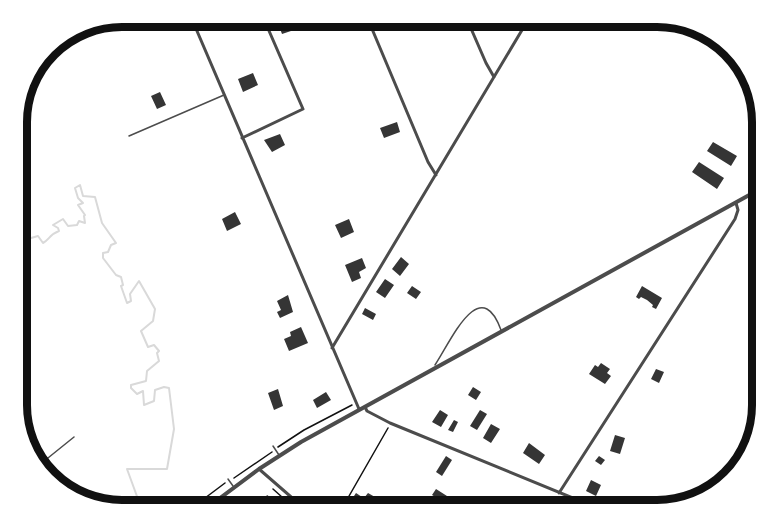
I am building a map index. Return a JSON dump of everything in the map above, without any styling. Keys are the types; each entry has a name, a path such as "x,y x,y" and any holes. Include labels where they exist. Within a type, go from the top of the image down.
{"street":[{"path":"196,27 359,409"},
{"path":"242,138 303,109 268,27"},
{"path":"371,27 428,162 436,175"},
{"path":"470,27 494,77"},
{"path":"332,349 524,27"},
{"path":"218,500 279,455 364,406 752,194"},
{"path":"559,493 735,219 738,210 736,203"},
{"path":"364,406 368,411 390,423 577,500"},
{"path":"259,469 295,500"}],"lane":[{"path":"129,136 224,95"},
{"path":"434,368 470,311 481,307 488,309 497,319 501,331"},
{"path":"45,460 74,437"},
{"path":"274,448 279,455"},
{"path":"229,480 235,488"}],"path":[{"path":"202,500 274,448 355,403"},
{"path":"347,500 390,423"},
{"path":"295,495 309,500"}],"building":[{"path":"279,27 293,27 294,30 282,34"},
{"path":"253,73 258,85 243,92 238,79"},
{"path":"160,92 166,105 157,109 151,96"},
{"path":"397,122 400,132 384,138 380,128"},
{"path":"280,134 285,145 272,152 264,140"},
{"path":"713,142 737,156 731,166 707,151"},
{"path":"699,162 724,178 717,189 692,172"},
{"path":"235,212 241,224 227,231 222,219"},
{"path":"349,219 354,232 341,238 335,225"},
{"path":"401,257 409,264 400,276 392,269"},
{"path":"362,258 366,268 359,272 361,278 352,282 345,265"},
{"path":"385,279 394,285 385,298 376,292"},
{"path":"412,286 421,292 416,299 407,293"},
{"path":"642,286 662,298 656,309 647,300 636,297"},
{"path":"288,295 293,312 280,318 277,312 281,310 277,301"},
{"path":"365,308 376,314 373,320 362,314"},
{"path":"301,327 308,343 289,351 284,339 291,336 290,332"},
{"path":"601,363 610,369 607,373 611,376 605,384 589,374 595,365 598,367"},
{"path":"656,369 664,372 659,383 651,379"},
{"path":"473,387 481,392 476,400 468,395"},
{"path":"278,389 283,406 274,410 268,393"},
{"path":"326,392 331,400 317,408 313,400"},
{"path":"440,410 448,415 441,427 432,422"},
{"path":"480,410 487,414 477,430 470,426"},
{"path":"454,420 458,422 453,432 448,430"},
{"path":"491,424 500,429 491,443 483,438"},
{"path":"615,435 625,438 620,454 610,451"},
{"path":"529,443 545,455 539,464 523,453"},
{"path":"446,456 452,460 442,476 436,472"},
{"path":"599,456 605,460 601,465 595,461"},
{"path":"591,480 601,485 596,496 586,491"},
{"path":"436,489 447,496 445,500 441,500 432,495"},
{"path":"356,493 362,497 360,500 352,499"},
{"path":"368,493 375,497 374,500 364,498"},
{"path":"267,495 275,500 264,500"}],"waterway":[{"path":"27,237 38,236 43,243 59,231 53,225 63,219 68,226 77,225 79,221 85,223 85,215 78,205 83,203 78,198 75,188 80,185 83,196 95,197 102,223 116,243 111,245 108,252 103,253 103,258 116,275 121,277 123,285 121,286 127,303 131,301 130,294 139,281 155,309 153,321 141,331 148,347 154,345 159,351 157,353 159,361 147,371 146,381 131,385 131,388 137,394 143,391 144,405 154,401 155,390 169,388 174,429 167,469 127,469 138,500"}]}
